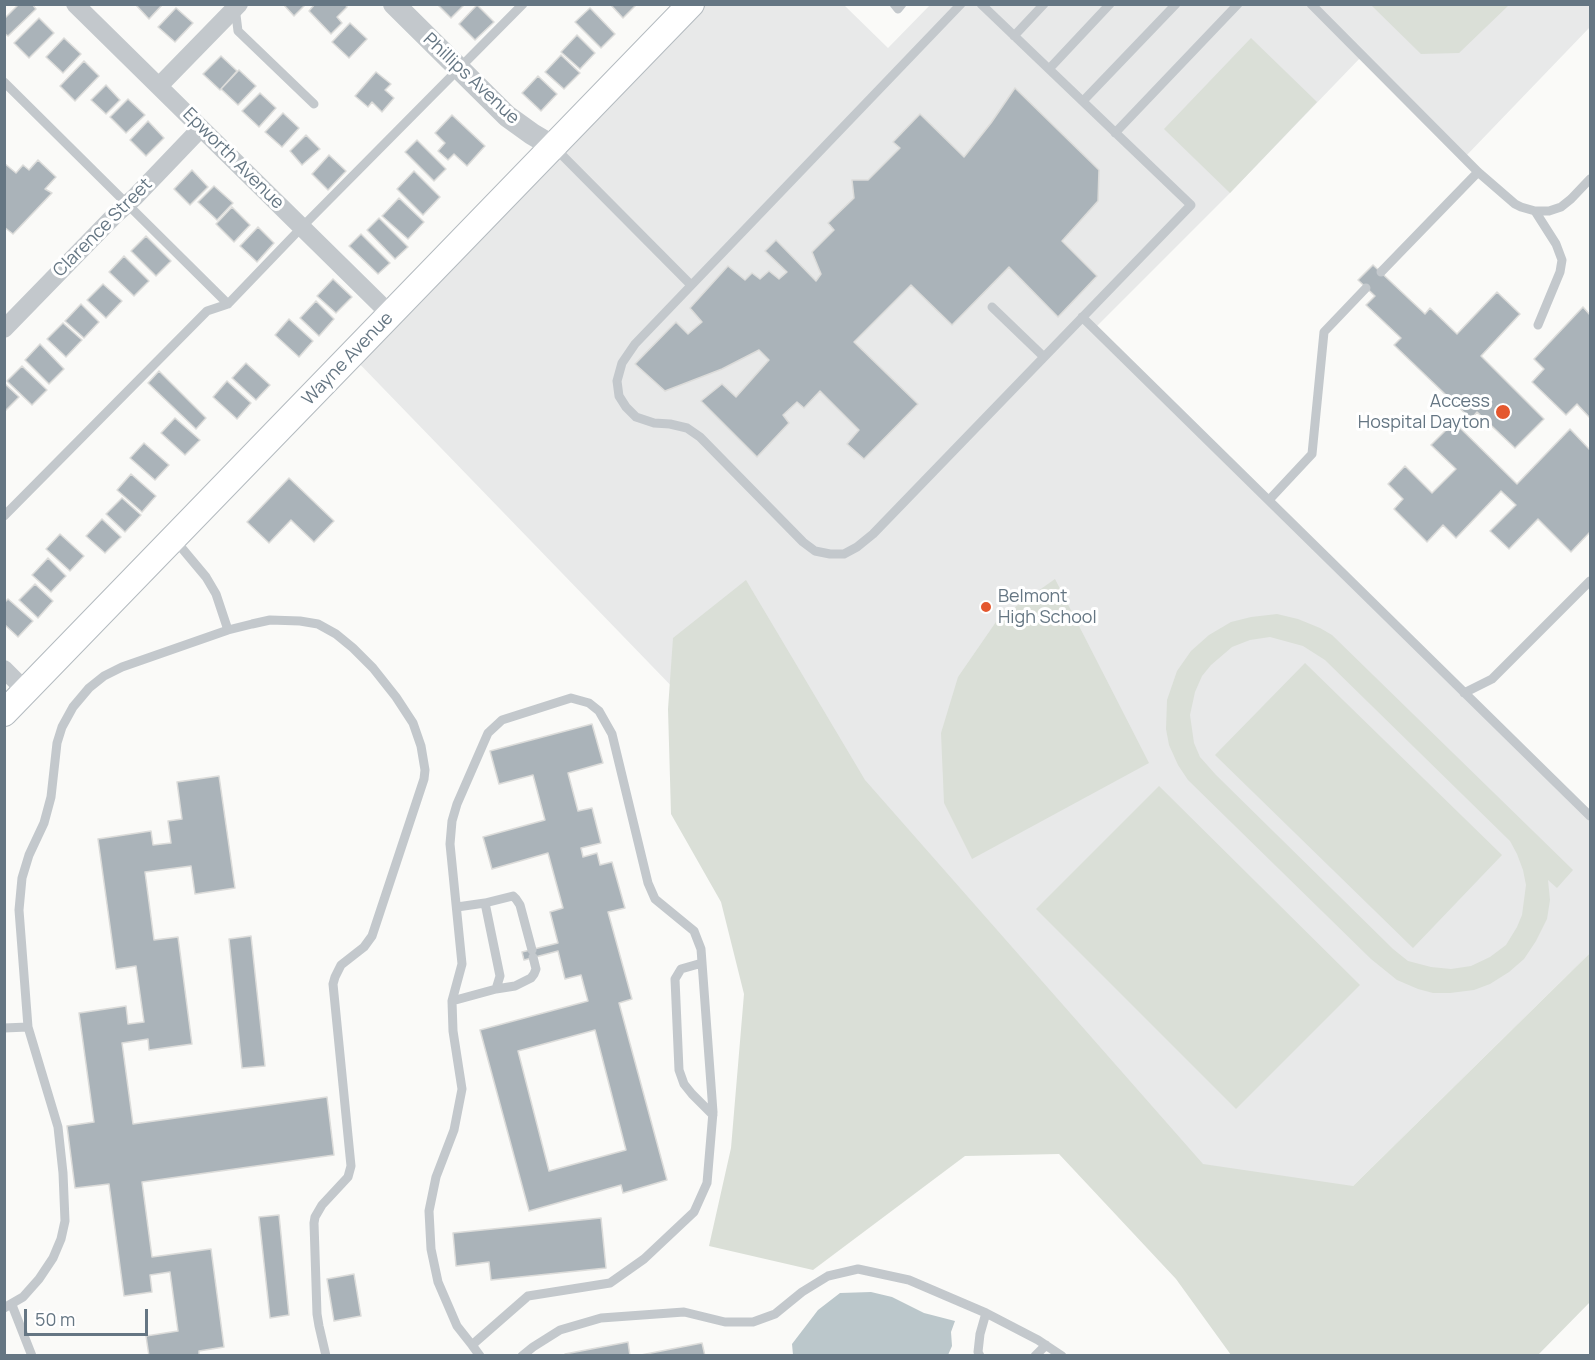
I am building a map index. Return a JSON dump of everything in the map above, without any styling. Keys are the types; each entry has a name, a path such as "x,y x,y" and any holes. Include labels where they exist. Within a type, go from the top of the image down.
{"main road":[{"name":"Wayne Avenue","path":"4,713 692,4"}],"street":[{"name":"Epworth Avenue","path":"75,4 391,315"},
{"name":"Phillips Avenue","path":"394,4 507,116 554,147"},
{"path":"159,86 236,6"},
{"name":"Clarence Street","path":"4,329 201,128"},
{"path":"4,669 26,691"}],"lane":[{"path":"4,516 207,311 228,304 523,4"},
{"path":"894,4 898,9 902,4"},
{"path":"961,4 635,344 622,363 617,381 619,396 636,417 654,423 687,428 700,437 803,542 815,551 830,555 844,554 873,534 1191,205 981,4"},
{"path":"1014,36 1044,4"},
{"path":"1049,69 1110,4"},
{"path":"1083,101 1176,4"},
{"path":"1115,133 1238,4"},
{"path":"1311,4 1478,172 1515,204 1535,211 1550,211 1571,200 1590,179"},
{"path":"236,6 238,31 314,104"},
{"path":"4,82 228,304"},
{"path":"554,147 692,285"},
{"path":"1381,272 1478,172"},
{"path":"1535,211 1556,244 1562,260 1560,272 1538,325"},
{"path":"1269,500 1312,454 1324,332 1366,288"},
{"path":"992,307 1044,357"},
{"path":"1082,317 1590,816"},
{"path":"173,538 206,577 216,594 228,630"},
{"path":"1464,693 1492,679 1590,580"},
{"path":"32,1356 8,1306 23,1297 39,1279 53,1258 61,1239 64,1221 63,1173 58,1127 28,1027 19,910 22,878 29,855 44,823 51,797 57,743 62,727 73,707 89,688 104,676 122,667 228,630 270,620 318,624 336,634 353,648 373,668 413,723 421,746 425,770 372,936 364,947 341,965 334,977 351,1166 348,1177 322,1205 314,1223 317,1314 326,1356"},
{"path":"472,1345 528,1296 610,1283 644,1258 694,1212 707,1183 713,1115 701,949 694,931 656,899 648,883 612,734 599,711 588,703 571,698 501,720 488,733 457,804 452,821 450,844 462,964 452,1002 453,1031 462,1089 454,1130 436,1177 429,1211 431,1249 438,1282 457,1326 480,1356"},
{"path":"452,1002 515,986 531,978 536,969 520,905 516,898 513,896 457,907"},
{"path":"485,903 500,976 496,989"},
{"path":"702,963 681,969 675,979 680,1070 684,1084 713,1115"},
{"path":"4,1028 28,1027"},
{"path":"522,1356 560,1330 602,1318 684,1312 725,1322 753,1322 775,1314 802,1292 828,1276 858,1269 909,1280 986,1312 1062,1356"},
{"path":"980,1356 978,1352 980,1334 986,1312"},
{"path":"1035,1356 1046,1345"}],"shaded area":[{"name":"Belmont High School","path":"691,5 844,5 888,48 930,5 1590,5 1590,27 1465,157 1362,56 1094,329 1590,816 1590,953 1353,1186 1248,1282 351,355"},
{"path":"1371,5 1509,5 1459,53 1421,54"},
{"path":"1251,38 1317,102 1230,193 1164,129"},
{"path":"1055,579 1149,763 972,859 944,803 941,733 958,677 998,619"},
{"path":"746,580 865,780 1203,1164 1353,1186 1590,953 1590,1302 1538,1355 1231,1355 1176,1279 1059,1154 965,1156 813,1270 709,1246 731,1148 744,994 721,902 671,814 668,709 673,638"},
{"path":"1277,614 1298,619 1332,635 1573,870 1557,888 1548,880 1550,900 1547,919 1524,959 1509,972 1490,984 1474,990 1450,993 1433,993 1397,980 1371,959 1188,780 1169,745 1166,729 1167,700 1177,671 1191,651 1209,635 1231,622","holes":["1270,637 1303,646 1325,660 1510,841 1523,870 1526,885 1522,915 1506,945 1490,957 1471,966 1451,969 1408,961 1393,949 1200,757 1194,743 1190,715 1195,692 1202,676 1211,665 1232,647 1250,640"]},
{"path":"1305,663 1502,855 1413,948 1215,755"},
{"path":"1159,786 1360,985 1236,1109 1036,909"},
{"path":"871,1292 892,1297 924,1313 955,1321 951,1332 952,1346 948,1355 793,1355 792,1344 818,1310 840,1293"}],"building":[{"path":"19,4 32,4 36,9 8,36 4,33 4,19"},
{"path":"135,4 163,4 149,19"},
{"path":"283,4 306,4 294,16"},
{"path":"315,4 345,4 347,7 337,17 342,23 331,34 309,11"},
{"path":"437,4 465,4 451,18"},
{"path":"610,4 637,4 623,18"},
{"path":"477,5 494,22 475,40 459,24"},
{"path":"176,8 193,23 175,42 158,27"},
{"path":"590,8 615,34 601,48 575,22"},
{"path":"39,18 54,33 29,58 14,43"},
{"path":"350,23 367,39 349,58 332,42"},
{"path":"577,35 595,53 580,69 561,52"},
{"path":"64,38 81,54 63,73 46,57"},
{"path":"561,55 580,73 564,89 545,72"},
{"path":"221,56 237,71 220,90 203,74"},
{"path":"84,61 99,76 75,101 60,86"},
{"path":"239,70 256,86 238,105 221,89"},
{"path":"376,72 391,84 385,90 394,98 382,112 372,102 368,107 355,96"},
{"path":"538,76 557,94 541,111 522,93"},
{"path":"106,85 120,100 106,114 91,100"},
{"path":"1015,88 1099,170 1098,201 1062,241 1097,276 1058,317 1009,267 952,325 911,285 854,342 918,404 864,459 847,444 859,430 820,391 804,408 797,402 783,415 789,423 757,457 701,401 722,384 736,397 769,360 759,350 722,369 665,391 635,364 676,322 688,334 702,322 690,308 728,266 745,280 752,273 760,279 769,271 779,279 787,272 765,251 776,240 816,281 821,274 812,252 834,230 828,223 854,198 852,180 868,180 900,148 893,142 920,114 964,157"},
{"path":"260,93 276,108 259,127 242,111"},
{"path":"128,99 145,115 126,133 110,117"},
{"path":"283,113 299,128 282,147 265,132"},
{"path":"452,115 485,146 467,166 454,154 448,160 438,151 445,143 435,133"},
{"path":"148,121 164,138 146,156 130,140"},
{"path":"306,135 320,149 302,165 290,151"},
{"path":"417,140 446,169 434,181 405,152"},
{"path":"329,155 346,171 328,190 312,174"},
{"path":"38,160 56,177 45,189 52,193 13,234 4,227 4,163 16,173 23,165 29,170"},
{"path":"192,170 208,187 190,205 174,189"},
{"path":"414,171 440,197 423,215 397,189"},
{"path":"214,186 233,203 217,220 198,202"},
{"path":"399,198 424,222 408,239 382,216"},
{"path":"232,207 250,225 234,242 216,224"},
{"path":"379,218 408,247 395,259 367,230"},
{"path":"258,227 274,243 257,262 240,246"},
{"path":"361,234 390,263 378,274 349,246"},
{"path":"146,236 171,261 156,276 131,251"},
{"path":"124,256 149,281 134,296 109,272"},
{"path":"1373,265 1425,314 1430,308 1457,334 1497,292 1520,314 1481,356 1544,419 1515,448 1477,412 1471,419 1394,345 1401,338 1366,305 1375,296 1358,280"},
{"path":"333,279 352,297 336,313 317,296"},
{"path":"103,284 122,301 106,318 87,300"},
{"path":"316,301 334,319 319,336 300,318"},
{"path":"81,304 99,322 84,338 65,321"},
{"path":"1583,307 1590,315 1590,418 1577,404 1566,415 1532,382 1544,369 1534,359"},
{"path":"289,319 313,341 299,357 275,335"},
{"path":"63,323 82,340 66,357 47,339"},
{"path":"40,344 64,369 49,384 25,360"},
{"path":"246,363 270,385 256,400 232,378"},
{"path":"22,366 47,390 32,405 7,381"},
{"path":"159,371 206,418 196,429 148,383"},
{"path":"227,381 251,403 237,419 213,397"},
{"path":"4,383 19,397 4,412"},
{"path":"175,418 200,440 185,455 161,433"},
{"path":"1454,422 1517,484 1570,429 1590,450 1590,532 1571,552 1538,519 1509,549 1490,531 1516,505 1501,491 1456,538 1443,525 1427,542 1394,509 1403,499 1388,484 1405,466 1432,493 1456,469 1431,445"},
{"path":"144,443 169,465 155,480 130,458"},
{"path":"131,474 156,496 142,512 117,490"},
{"path":"289,478 334,521 314,542 291,520 269,543 247,522"},
{"path":"122,498 141,515 125,532 106,514"},
{"path":"102,519 121,537 105,553 86,536"},
{"path":"60,534 84,556 70,571 46,549"},
{"path":"48,558 66,576 51,592 32,575"},
{"path":"35,584 53,601 38,618 19,600"},
{"path":"8,599 33,621 18,637 4,624 4,603"},
{"path":"592,724 603,763 568,773 578,811 592,808 601,843 581,848 583,857 597,853 600,865 612,862 625,908 608,912 632,999 619,1003 667,1180 623,1193 621,1185 529,1211 480,1030 588,1001 581,975 565,979 558,951 524,960 522,952 558,943 550,912 563,908 548,853 492,869 483,837 545,820 533,775 499,784 490,751","holes":["595,1030 626,1150 549,1171 518,1051"]},
{"path":"219,776 235,888 195,894 191,866 145,872 154,940 178,937 192,1044 149,1050 148,1039 122,1043 133,1124 327,1097 334,1155 142,1182 152,1257 211,1249 224,1347 199,1351 199,1356 149,1356 146,1336 178,1331 170,1272 150,1275 152,1292 124,1296 109,1184 75,1188 67,1126 94,1122 79,1013 126,1006 128,1024 144,1022 136,966 116,969 98,839 151,831 153,845 171,843 168,821 182,819 177,782"},
{"path":"251,936 265,1066 242,1068 229,939"},
{"path":"279,1215 289,1315 270,1318 259,1217"},
{"path":"601,1218 606,1268 491,1280 489,1262 456,1266 453,1233"},
{"path":"354,1274 361,1316 334,1321 327,1279"},
{"path":"628,1342 630,1356 565,1356 565,1354"},
{"path":"702,1343 705,1356 641,1356 641,1355"}],"place":[{"name":"Access Hospital Dayton","path":"1503,412"},
{"name":"Belmont High School","path":"986,607"}]}
